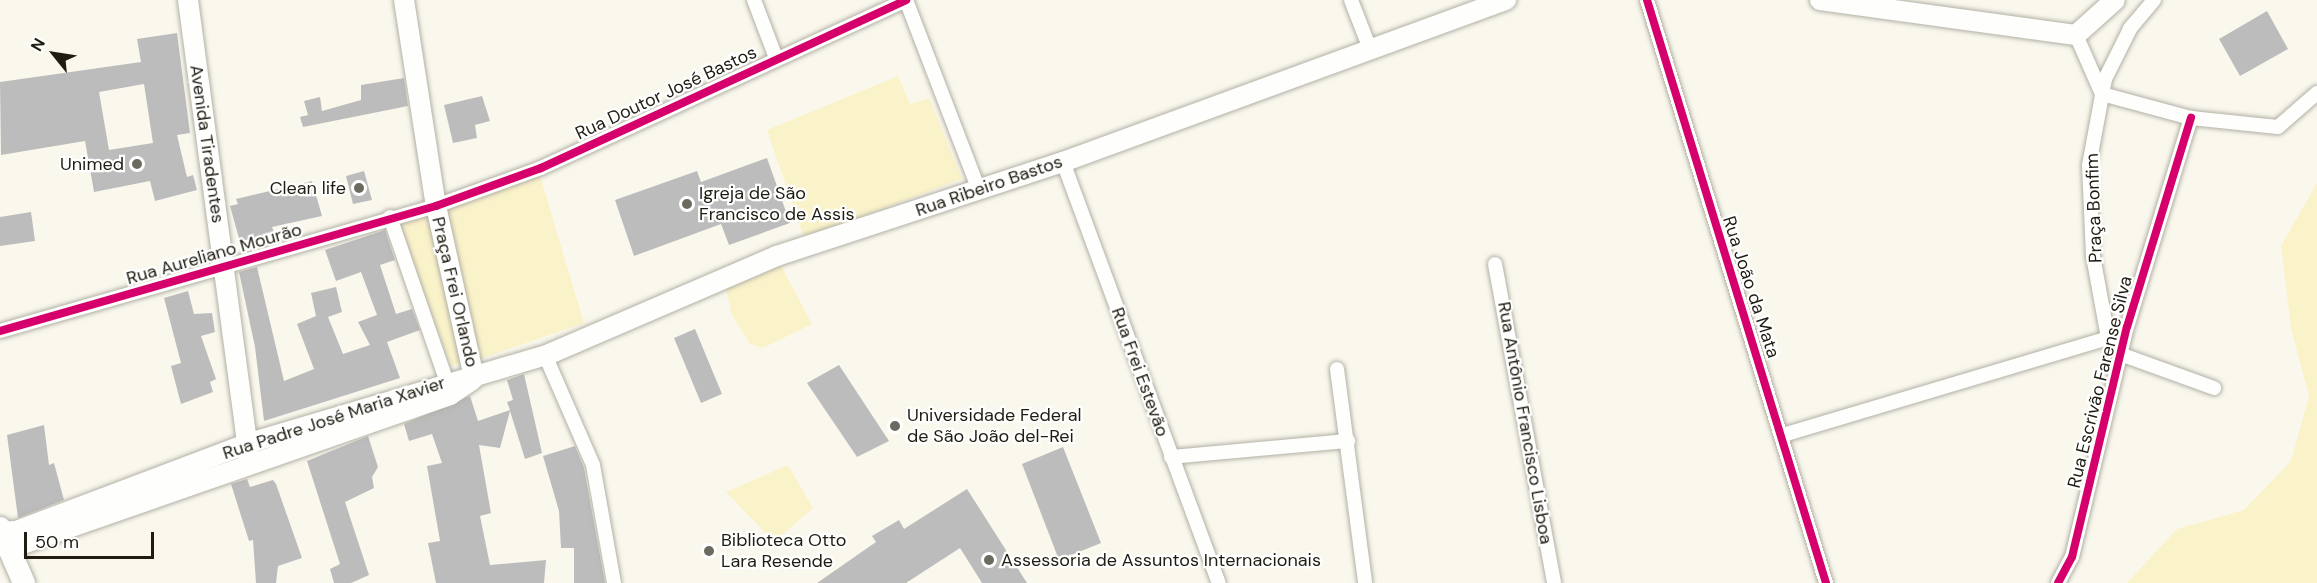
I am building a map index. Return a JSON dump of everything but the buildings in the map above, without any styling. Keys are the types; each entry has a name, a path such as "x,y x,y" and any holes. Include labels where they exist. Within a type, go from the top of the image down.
{"highway":[{"path":"3,535 24,583"}],"main road":[{"name":"Avenida Tiradentes","path":"188,0 246,444 252,465"},
{"name":"Praça Frei Orlando","path":"404,0 436,206 474,378"},
{"name":"Rua Ribeiro Bastos","path":"474,378 545,356 777,256 1063,162 1506,0"},
{"path":"1820,0 2076,35 2115,0"},
{"name":"Rua Padre José Maria Xavier","path":"3,535 252,465 474,378"},
{"name":"Rua Padre José Maria Xavier","path":"3,535 246,444 449,388"}],"street":[{"path":"754,0 776,58"},
{"name":"Rua Doutor José Bastos","path":"436,206 540,168 906,0"},
{"path":"906,0 979,190"},
{"path":"1351,0 1370,49"},
{"name":"Rua João da Mata","path":"1647,0 1783,435 1826,583"},
{"name":"Praça Bonfim","path":"2120,354 2108,338 2093,256 2089,165 2102,94 2120,47 2154,0"},
{"path":"2076,35 2102,94 2191,118 2278,127 2317,93"},
{"name":"Rua Escrivão Farense Silva","path":"2058,583 2072,557 2120,354 2191,118"},
{"name":"Rua Frei Estevão","path":"1063,162 1219,583"},
{"name":"Rua Aureliano Mourão","path":"0,331 224,268 390,217 436,206"},
{"path":"390,217 449,388"},
{"name":"Rua Antônio Francisco Lisboa","path":"1495,264 1554,583"},
{"path":"1783,435 2108,338"},
{"path":"2120,354 2214,388"},
{"path":"545,356 593,465 614,583"},
{"path":"1337,369 1365,583"},
{"path":"1171,457 1348,441"}],"shaded area":[{"path":"898,76 910,104 929,98 962,179 804,238 767,130"},
{"path":"540,176 584,323 480,359 445,211"},
{"path":"2317,183 2317,583 2127,583 2177,529 2244,510 2291,461 2309,396 2291,328 2281,246"},
{"path":"434,214 463,363 451,366 398,225"},
{"path":"778,260 812,324 763,348 750,344 731,313 725,282"},
{"path":"788,465 813,508 774,542 726,492"}],"cycle path":[{"path":"0,331 436,206 541,168 906,0"},
{"path":"1647,0 1826,583"},
{"path":"2058,583 2072,557 2127,327 2191,118"}],"place":[{"name":"Unimed","path":"137,164"},
{"name":"Clean life","path":"359,188"},
{"name":"Igreja de São Francisco de Assis","path":"687,204"},
{"name":"Universidade Federal de São João del-Rei","path":"895,426"},
{"name":"Biblioteca Otto Lara Resende","path":"709,551"},
{"name":"Assessoria de Assuntos Internacionais","path":"989,560"}]}
